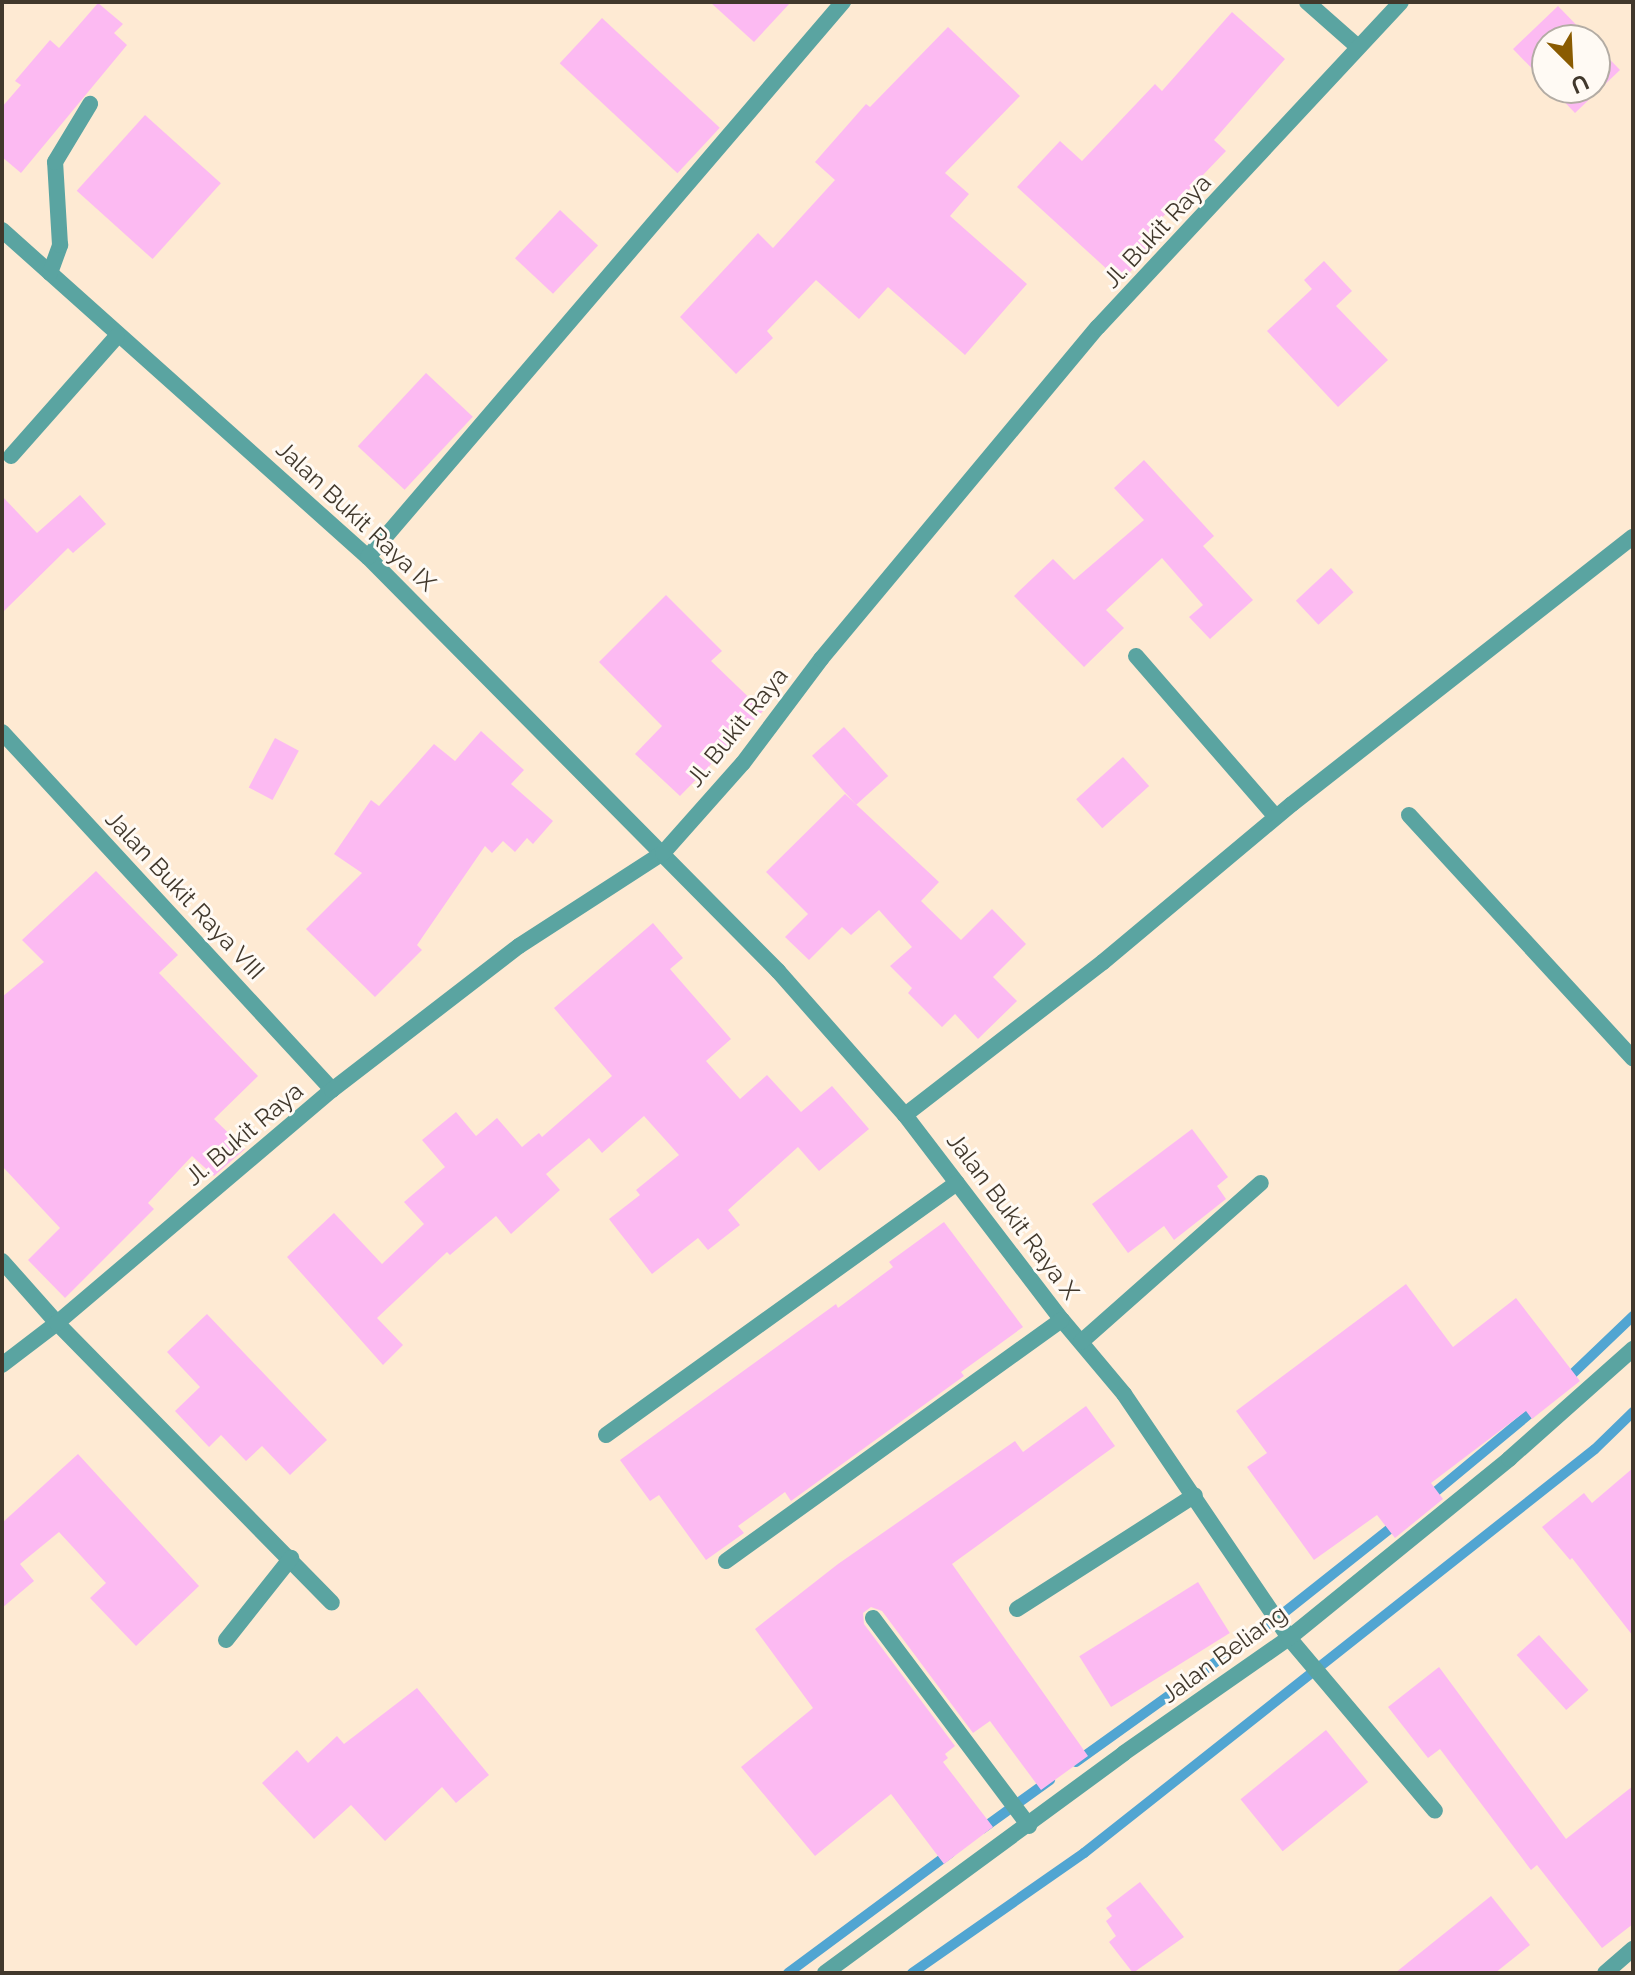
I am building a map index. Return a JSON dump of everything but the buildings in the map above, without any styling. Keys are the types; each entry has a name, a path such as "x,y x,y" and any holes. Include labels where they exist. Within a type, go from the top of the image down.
{"street":[{"path":"368,557 843,2"},
{"path":"1307,2 1358,47"},
{"name":"Jl. Bukit Raya","path":"2,1365 57,1323 332,1090 519,946 663,853 743,763 821,659 1098,327 1401,2"},
{"path":"50,273 60,245 55,162 90,104"},
{"name":"Jalan Bukit Raya IX","path":"2,230 117,336 223,424 368,557 663,853"},
{"path":"11,456 117,336"},
{"path":"905,1115 1103,962 1276,817 1633,537"},
{"path":"1136,656 1276,817"},
{"name":"Jalan Bukit Raya VIII","path":"2,732 332,1090"},
{"path":"1409,815 1633,1059"},
{"name":"Jalan Bukit Raya X","path":"663,853 778,971 905,1115 1062,1320 1124,1394 1289,1638 1435,1811"},
{"path":"606,1435 957,1183"},
{"path":"1081,1342 1261,1183"},
{"path":"2,1261 57,1323 332,1603"},
{"path":"726,1561 1062,1320"},
{"name":"Jalan Beliang","path":"825,1973 1029,1826 1124,1753 1289,1638 1509,1459 1633,1349"},
{"path":"1017,1609 1195,1495"},
{"path":"226,1640 291,1558"},
{"path":"873,1618 1029,1826"},
{"path":"1605,1973 1633,1949"}],"waterway":[{"path":"1565,1381 1633,1316"},
{"path":"1428,1498 1539,1406"},
{"path":"912,1973 1084,1853 1595,1449 1633,1412"},
{"path":"1076,1762 1276,1619 1397,1523"},
{"path":"982,1829 1050,1780"},
{"path":"788,1973 950,1853"}]}
